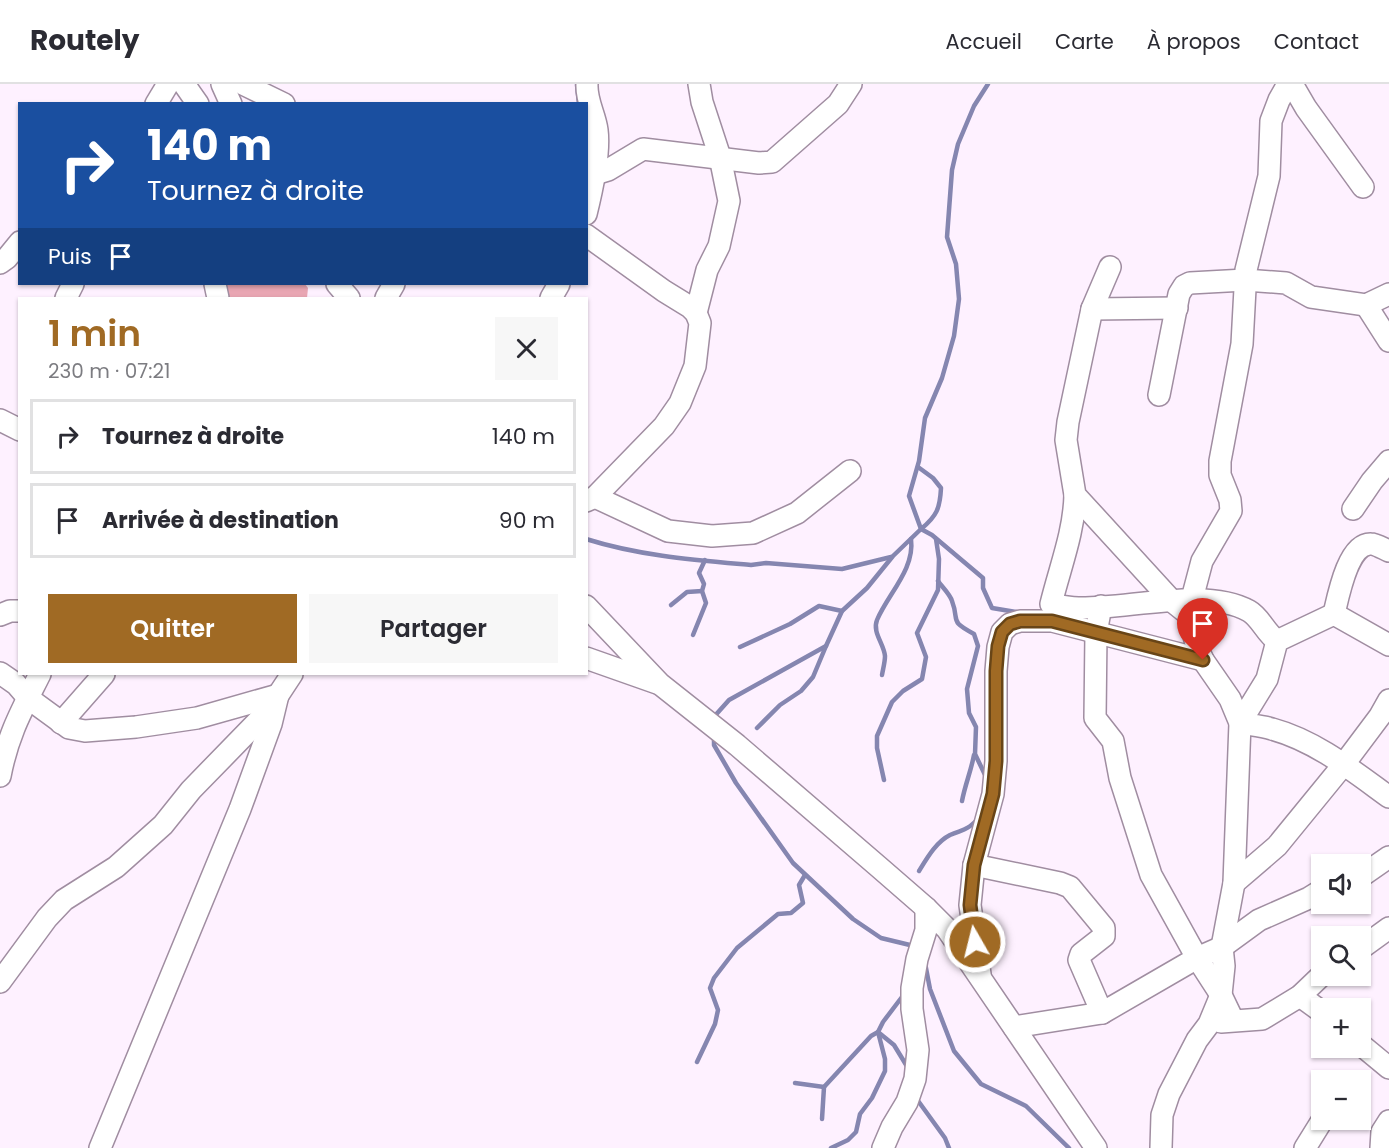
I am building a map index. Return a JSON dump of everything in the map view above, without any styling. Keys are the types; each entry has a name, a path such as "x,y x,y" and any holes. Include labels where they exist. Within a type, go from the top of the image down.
{"street":[{"path":"157,102 168,84"},
{"path":"184,84 197,102"},
{"path":"222,84 230,102"},
{"path":"243,84 280,102"},
{"path":"587,84 588,101 597,130 595,174 588,205"},
{"path":"696,313 707,270 719,246 729,201 720,157 702,102 699,84"},
{"path":"595,174 608,170 643,149 759,163 772,162 838,104 850,84"},
{"path":"1184,605 1202,561 1231,511 1230,500 1220,475 1220,461 1242,344 1245,280 1269,176 1271,121 1288,84"},
{"path":"1292,84 1306,108 1363,187"},
{"path":"588,236 696,313 700,323 695,366 680,403 664,426 591,499 668,531 712,536 753,532 797,513 850,471"},
{"path":"0,263 18,244"},
{"path":"1110,267 1092,309 1066,440 1075,495 1075,514 1070,540 1058,573 1051,604 1078,608 1184,605 1212,599 1249,610 1259,618 1267,633 1277,641"},
{"path":"1159,394 1177,308 1184,286 1190,283 1245,280 1286,283 1311,297 1366,305 1389,294"},
{"path":"338,285 348,297"},
{"path":"1366,305 1389,340"},
{"path":"1092,309 1177,308"},
{"path":"0,420 18,429"},
{"path":"1353,509 1389,461"},
{"path":"1075,495 1184,605 1203,660 1230,699 1240,723 1234,883 1222,947 1224,966 1221,995 1209,1024 1197,1040 1169,1094 1162,1115 1161,1148"},
{"path":"1334,614 1339,591 1352,555 1371,544 1389,551"},
{"path":"1101,606 1096,633 1095,718 1113,741 1120,778 1151,875 1197,958 1221,995 1233,1020"},
{"path":"588,608 660,684 737,746 926,908 947,929 1095,1148"},
{"path":"0,615 18,611"},
{"path":"1240,723 1267,679 1277,641 1334,614"},
{"path":"1334,614 1389,645"},
{"path":"980,978 970,905 974,865 993,794 996,761 996,671 998,646 1002,632 1010,624 1020,621 1052,621 1203,660"},
{"path":"588,659 660,684"},
{"path":"0,673 61,723 69,728 85,731 136,727 197,717 278,695"},
{"path":"0,776 4,753 13,726 40,675"},
{"path":"61,723 103,675"},
{"path":"0,982 52,912 64,900 116,867 163,825 192,790 267,712 291,675"},
{"path":"100,1148 240,809 271,724 278,695"},
{"path":"1234,883 1277,846 1344,764 1380,716 1389,700"},
{"path":"1240,723 1272,729 1314,746 1344,764 1389,797"},
{"path":"1371,869 1389,857"},
{"path":"974,865 1070,887 1104,928 1104,936 1081,954 1079,960 1102,1013"},
{"path":"1014,1027 1102,1013 1197,958 1222,947 1259,920 1311,897"},
{"path":"883,1148 892,1126 907,1102 915,1078 918,1050 912,1009 912,988 917,959 926,930 926,908"},
{"path":"1371,941 1389,928"},
{"path":"1209,1024 1262,1019 1300,996 1311,986"},
{"path":"1300,996 1311,1004"},
{"path":"1371,1053 1389,1068"},
{"path":"1381,1148 1382,1132 1389,1121"},
{"path":"1305,1148 1316,1130"}],"shaded area":[{"path":"216,285 306,285 308,288 307,297 222,297"}],"waterway":[{"path":"712,719 729,700 826,646 842,611 867,588 893,556 921,529 909,496 919,461 925,418 942,378 954,336 959,299 956,264 947,237 952,170 958,144 974,106 988,84"},
{"path":"577,85 579,102"},
{"path":"918,467 933,478 941,488 937,511 921,529 932,535 983,578 983,588 992,608 1016,612"},
{"path":"882,675 885,656 876,624 905,571 909,561 911,539"},
{"path":"884,780 877,748 877,736 892,702 903,691 922,679 926,657 917,633 938,590 939,559 936,539"},
{"path":"588,540 647,553 751,565 766,563 842,569 891,557"},
{"path":"693,635 706,603 702,591 704,584 699,573 705,560"},
{"path":"938,581 951,598 956,620 974,634 978,646 967,689 969,713 976,727 975,754 987,779"},
{"path":"671,605 687,592 702,591"},
{"path":"740,647 790,624 819,606 842,611"},
{"path":"757,728 780,705 801,691 813,677 826,646"},
{"path":"714,736 714,745 736,783 793,863 853,919 881,938 914,946"},
{"path":"962,801 974,755"},
{"path":"919,871 940,842 968,828 978,819"},
{"path":"697,1062 715,1024 718,1010 710,988 714,978 737,948 778,914 791,913 803,903 799,885 805,875"},
{"path":"925,963 930,989 954,1051 981,1084 1026,1106 1069,1148"},
{"path":"831,1148 848,1140 856,1132 860,1114 872,1098 885,1071 885,1059 878,1032 905,993"},
{"path":"795,1083 824,1087 871,1036 878,1032 894,1045 908,1068"},
{"path":"822,1119 824,1087"},
{"path":"916,1098 945,1138 949,1148"}],"route":[{"path":"975,942 970,905 974,865 993,794 996,761 996,671 998,646 1002,632 1010,624 1020,621 1052,621 1203,660"}]}
